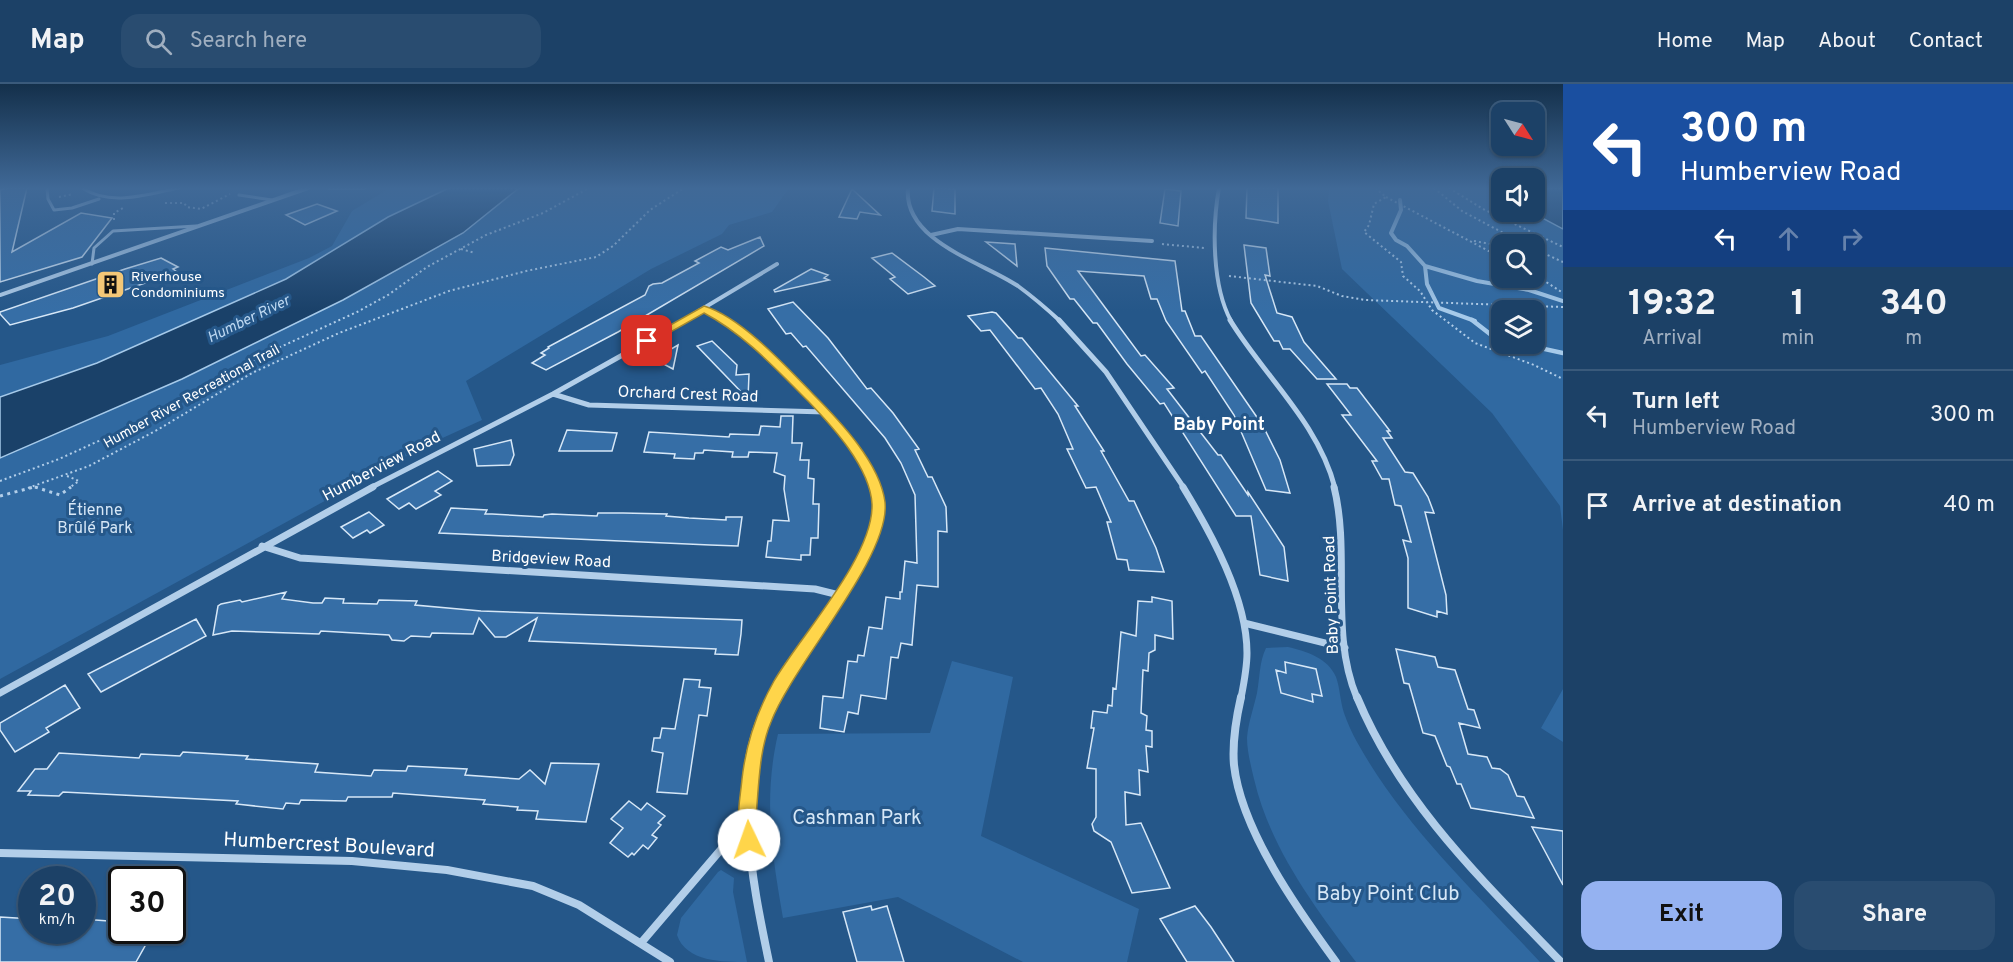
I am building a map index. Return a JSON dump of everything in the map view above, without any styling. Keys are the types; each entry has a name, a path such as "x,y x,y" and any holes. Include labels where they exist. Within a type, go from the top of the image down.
{"street":[{"path":"0,295 193,229"},
{"path":"924,229 1039,301 1079,340 1106,372 1178,477 1231,578 1244,623 1246,669 1235,728 1234,763 1240,790 1260,845 1275,874 1299,912 1336,962"},
{"path":"931,235 958,229 1152,241"},
{"name":"Baby Point Road","path":"1215,229 1216,274 1225,310 1322,454 1336,490 1344,534 1345,648 1357,702 1366,723 1431,824 1561,962"},
{"name":"Humberview Road","path":"0,693 262,546 422,460 553,394 704,309 777,264"},
{"path":"704,309 731,323 825,412 864,462 873,480 878,503 877,526 870,544 780,686 757,738 747,819 757,904 770,962"},
{"name":"Orchard Crest Road","path":"553,394 589,405 825,412"},
{"name":"Bridgeview Road","path":"262,546 300,558 815,589 839,595"},
{"path":"1244,623 1345,648"},
{"path":"641,943 747,819"},
{"name":"Humbercrest Boulevard","path":"0,853 352,861 447,870 533,886 579,905 670,962"}],"lane":[{"path":"92,264 94,248 113,231 124,229"}],"path":[{"path":"0,481 59,459 144,420 265,354 357,312 388,295 427,267 500,229"},
{"name":"Humber River Recreational Trail","path":"0,496 67,476 124,449 252,373 339,333 449,291 526,271 587,260 600,255 629,229"},
{"path":"1366,229 1364,232 1401,262 1403,276 1420,291 1432,310 1475,343 1534,365 1563,379"},
{"path":"1446,229 1491,252"},
{"path":"1526,229 1563,247"},
{"path":"1468,240 1491,244"},
{"path":"1159,244 1206,248"},
{"path":"461,249 475,253"},
{"path":"1545,254 1563,262"},
{"path":"1228,275 1317,286 1331,293 1365,300 1563,307"},
{"path":"1545,281 1563,293"},
{"path":"33,487 60,495 79,481 67,476"}],"green space":[{"path":"342,229 368,229 286,279 97,363 0,397 0,365 108,336 309,258 332,246"},
{"name":"Étienne Brûlé Park","path":"468,229 726,229 722,234 651,269 466,381 482,420 425,446 0,679 0,458 182,379 343,300"},
{"path":"1334,229 1563,229 1563,530 1560,506 1492,413 1342,269"},
{"name":"Baby Point Club","path":"1288,647 1316,656 1332,670 1351,731 1396,802 1466,884 1540,962 1356,962 1309,898 1282,852 1261,804 1250,764 1248,732 1264,654 1266,648"},
{"name":"Cashman Park","path":"952,661 1013,677 981,836 1139,909 1127,962 1023,962 898,897 783,918 775,871 770,804 773,758 778,734 930,733"},
{"path":"1563,689 1563,742 1541,728"},
{"path":"721,870 734,878 733,892 747,962 706,959 688,951 677,935 681,918"}],"water":[{"name":"Humber River","path":"368,229 468,229 343,300 182,379 0,458 0,397 97,363 286,279"}],"building":[{"path":"0,229 17,229 12,252 53,229 104,229 82,257 0,282"},
{"path":"760,237 764,246 618,332 546,370 532,363 545,355 541,353 548,347 645,295 649,286 662,283 699,263 695,261 721,247 728,250"},
{"path":"986,242 1015,244 1017,266"},
{"path":"1244,245 1266,248 1270,276 1265,275 1277,313 1292,317 1304,342 1336,379 1317,379 1290,349 1283,349 1279,341 1274,341 1251,303"},
{"path":"1045,248 1175,261 1182,311 1185,311 1195,336 1201,336 1263,426 1280,460 1290,493 1266,490 1234,415 1205,371 1202,373 1166,321 1157,299 1151,299 1144,276 1078,271 1141,356 1145,355 1174,388 1167,389 1218,455 1221,455 1248,495 1248,492 1284,547 1288,581 1260,575 1251,516 1236,516 1164,403 1160,404 1097,323 1093,323 1074,299 1070,299 1047,266"},
{"path":"892,253 935,286 908,294 890,279 895,277 872,258"},
{"name":"Riverhouse Condominiums","path":"161,258 178,267 173,269 177,272 73,308 10,325 0,314 0,312"},
{"path":"811,269 828,275 824,278 829,280 775,292 774,290"},
{"path":"793,302 828,338 867,389 871,388 893,413 919,449 915,450 928,477 932,477 946,507 947,532 938,531 938,587 917,585 912,645 901,643 898,658 891,657 886,699 861,695 858,714 848,712 844,732 820,728 823,696 843,698 848,661 857,662 858,655 864,656 869,627 882,629 886,597 900,599 905,561 917,563 915,495 901,463 885,438 806,346 803,347 791,333 786,334 768,309"},
{"path":"996,313 1018,338 1022,338 1078,406 1075,406 1104,451 1101,451 1129,501 1134,501 1156,548 1164,572 1129,570 1127,560 1117,559 1107,522 1111,522 1096,487 1086,488 1067,449 1073,449 1058,414 1041,388 1035,389 990,330 981,331 968,316"},
{"path":"712,341 737,365 736,375 749,374 748,399 697,346"},
{"path":"678,345 673,369 654,359"},
{"path":"1327,384 1347,384 1350,388 1357,388 1390,431 1387,431 1392,438 1383,438 1405,472 1413,473 1428,497 1434,513 1425,512 1446,595 1447,614 1437,611 1437,617 1408,608 1408,558 1403,540 1411,542 1401,506 1395,505 1389,479 1382,479 1372,461 1377,461 1342,415 1351,415"},
{"path":"781,416 793,416 792,443 802,443 800,460 809,460 808,478 814,479 813,504 819,504 818,538 811,538 810,555 801,555 801,560 766,557 768,541 771,541 773,520 789,521 784,489 785,476 774,472 777,453 749,452 748,457 732,457 733,452 704,450 703,453 695,453 694,459 674,458 675,454 644,452 649,432 729,437 730,434 759,435 761,426 780,427"},
{"path":"567,430 617,433 612,451 559,451"},
{"path":"511,440 514,455 510,465 477,466 474,449"},
{"path":"438,471 452,481 435,491 441,495 416,509 409,503 399,509 387,499"},
{"path":"451,508 487,510 485,514 543,517 552,514 597,516 598,513 623,513 667,514 666,516 726,520 726,517 742,517 738,546 439,533"},
{"path":"369,512 384,525 370,533 367,530 353,538 341,527"},
{"path":"286,592 282,599 313,603 322,603 325,598 344,599 343,603 377,604 379,600 417,601 415,605 481,611 742,620 741,634 738,655 715,654 716,649 529,641 537,618 506,637 495,637 479,618 473,634 432,633 430,637 411,636 404,641 392,640 389,635 321,631 319,634 232,631 213,635 218,606 221,604 240,600 242,602"},
{"path":"1152,597 1172,601 1173,639 1155,635 1155,650 1149,653 1148,671 1143,670 1141,713 1147,716 1146,730 1152,731 1152,747 1146,746 1148,772 1139,770 1140,795 1125,792 1126,825 1141,823 1170,888 1132,893 1111,842 1094,831 1092,824 1096,817 1096,769 1087,768 1094,728 1091,728 1093,711 1107,713 1108,705 1112,706 1113,688 1116,689 1121,632 1136,636 1138,601 1152,602"},
{"path":"196,619 206,636 101,692 88,674"},
{"path":"1396,649 1435,657 1438,667 1455,670 1468,709 1474,710 1480,728 1459,723 1468,754 1487,757 1492,768 1500,769 1508,775 1517,796 1524,797 1534,818 1471,808 1461,784 1457,784 1450,767 1447,766 1435,736 1423,733 1409,684 1404,683"},
{"path":"1285,662 1316,669 1322,696 1312,694 1313,702 1281,693 1276,670 1286,673"},
{"path":"684,679 700,680 699,687 711,688 707,716 699,715 687,794 657,792 663,753 652,751 654,738 660,738 662,728 675,729"},
{"path":"65,685 80,708 46,728 49,732 15,752 0,730 0,723"},
{"path":"183,752 318,764 315,772 371,776 374,770 406,771 408,766 467,769 465,775 519,779 530,770 545,784 551,763 599,764 586,822 536,819 538,811 483,804 485,800 393,793 392,797 348,797 346,801 301,800 299,804 286,803 283,809 236,804 238,801 63,792 59,796 28,795 31,791 18,791 35,769 47,769 59,753 139,758 141,754 180,756"},
{"path":"629,801 641,810 647,803 665,816 658,823 661,825 652,835 657,838 648,849 643,845 634,855 632,853 628,857 610,843 623,828 611,819"},
{"path":"1532,827 1563,831 1563,885"},
{"path":"871,906 872,910 887,906 904,962 857,962 843,912"},
{"path":"1195,906 1234,962 1187,962 1160,919"},
{"path":"0,917 18,918 18,944 96,944 96,920 108,921 108,944 146,944 136,962 0,962"}],"waterway":[{"path":"1393,229 1391,233 1396,240 1407,246 1425,266"},
{"path":"1425,266 1477,281 1529,290 1563,301"},
{"path":"1425,266 1427,284 1439,308 1475,321"},
{"path":"1472,320 1491,334"},
{"path":"1545,349 1563,353"}],"place":[{"name":"Riverhouse Condominiums","path":"110,285"}],"district":[{"name":"Baby Point","path":"1219,425"}],"route":[{"path":"647,341 704,309 731,323 825,412 853,446 873,480 878,503 877,526 860,564 780,686 763,720 757,738 752,770 747,819 749,840"}]}
